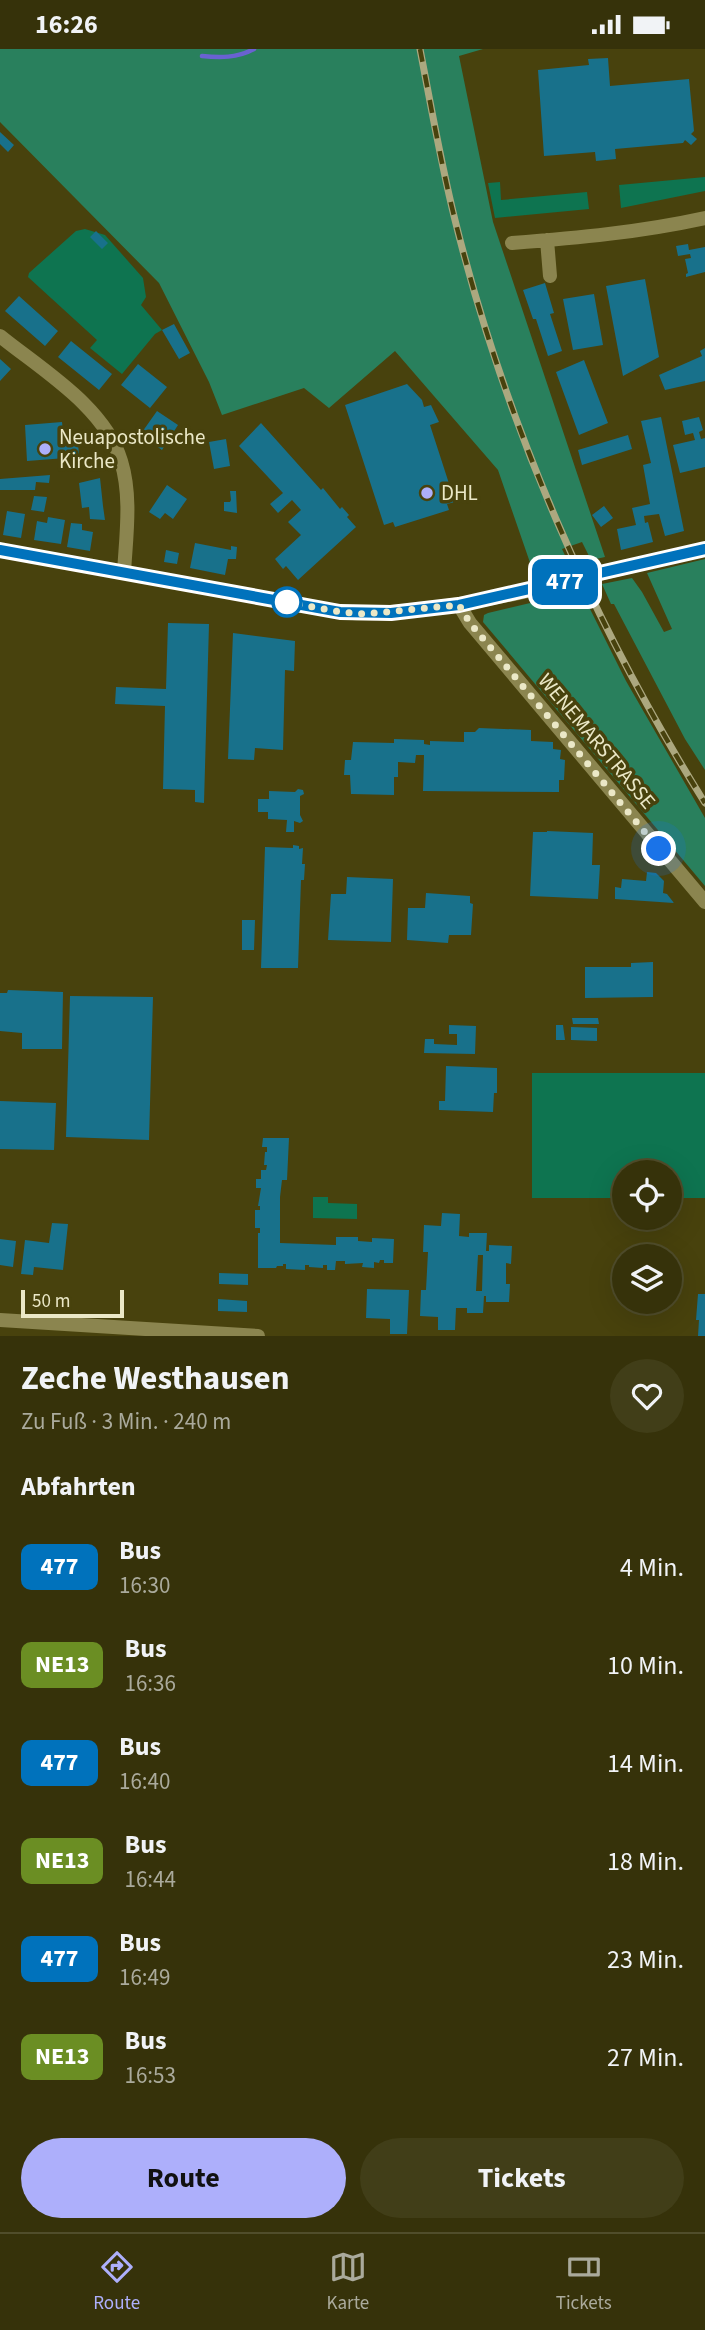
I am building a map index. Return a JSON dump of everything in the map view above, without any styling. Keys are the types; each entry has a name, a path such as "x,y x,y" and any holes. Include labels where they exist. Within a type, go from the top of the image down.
{"street":[{"path":"512,243 630,232 705,218"},
{"path":"547,240 550,276"},
{"path":"0,336 75,397 98,419 112,439 121,461 126,486 128,512 124,573"},
{"path":"0,550 340,612 391,613 459,605 705,549"},
{"name":"WENEMARSTRASSE","path":"459,605 470,623 705,902"},
{"path":"0,1320 258,1336"}],"green space":[{"path":"0,49 483,49 459,56 493,222 605,557 591,560 582,542 562,549 570,566 535,577 498,470 395,351 329,408 304,388 222,415 209,382 159,283 0,122"},
{"path":"705,177 705,191 621,208 619,185"},
{"path":"500,182 501,200 587,192 589,209 495,218 488,183"},
{"path":"85,229 105,235 143,278 146,297 141,305 162,330 155,334 122,374 90,348 97,340 28,277 29,273 76,231"},
{"path":"705,559 705,770 685,739 602,584 632,578 664,632 672,629 647,573"},
{"path":"581,591 626,681 705,818 705,886 483,622 484,615 488,613"},
{"path":"532,1073 705,1073 705,1198 682,1198 682,1160 612,1160 612,1198 532,1198"},
{"path":"313,1197 328,1197 328,1203 357,1204 357,1219 313,1218"}],"building":[{"path":"608,58 610,86 689,79 694,131 691,134 697,139 691,145 685,140 683,143 615,149 616,159 596,161 595,152 544,156 538,70 589,65 588,59"},
{"path":"0,132 14,145 8,152 0,144"},
{"path":"96,231 108,243 102,249 90,237"},
{"path":"688,244 689,250 705,247 705,272 686,277 688,273 685,259 691,258 690,254 678,256 676,246"},
{"path":"645,279 659,357 623,376 606,286"},
{"path":"545,283 554,313 550,314 562,351 548,356 523,290"},
{"path":"594,294 603,345 573,350 563,299"},
{"path":"19,296 58,331 45,346 5,311"},
{"path":"174,324 190,353 179,359 162,330"},
{"path":"71,341 112,374 99,390 58,357"},
{"path":"705,348 705,381 665,390 659,375 702,356 700,351"},
{"path":"0,359 11,369 0,381"},
{"path":"584,360 608,423 579,435 556,372"},
{"path":"138,364 167,387 150,408 121,385"},
{"path":"407,384 422,400 424,407 431,405 439,422 430,425 455,502 447,504 449,510 395,527 393,522 384,525 345,405"},
{"path":"157,411 178,425 162,450 140,435"},
{"path":"661,417 684,531 665,536 659,514 644,516 653,542 621,550 617,529 636,525 632,508 650,504 643,465 651,463 641,421"},
{"path":"699,417 703,430 699,432 701,439 705,438 705,467 680,473 673,445 695,440 693,433 685,435 682,421"},
{"name":"Neuapostolische Kirche","path":"62,422 63,432 73,434 78,442 79,457 27,461 25,425"},
{"path":"261,423 321,490 323,488 340,509 342,507 356,527 298,580 286,566 283,569 275,559 301,535 288,522 301,510 292,500 278,513 270,504 283,493 239,446"},
{"path":"628,435 632,449 582,465 578,450"},
{"path":"226,439 230,466 214,469 209,442"},
{"path":"50,475 49,483 36,482 35,490 0,490 0,479"},
{"path":"100,478 105,520 90,519 89,507 82,508 79,483"},
{"path":"167,485 187,499 173,519 165,513 160,519 149,512"},
{"path":"230,491 236,491 237,513 224,511 224,502 231,500"},
{"path":"34,496 47,497 44,512 31,510"},
{"path":"604,506 613,518 601,527 592,515"},
{"path":"7,511 25,514 21,538 3,535"},
{"path":"48,517 65,520 61,544 34,540 37,521 47,523"},
{"path":"71,523 82,524 82,530 93,532 90,551 67,547"},
{"path":"195,543 231,550 231,546 237,547 236,559 228,559 225,575 190,568"},
{"path":"166,550 179,553 177,564 164,562"},
{"path":"168,623 209,624 204,803 195,802 195,790 163,789 165,706 115,704 116,687 166,689"},
{"path":"233,633 295,641 294,671 285,670 283,750 255,748 254,760 228,759"},
{"path":"479,728 531,730 531,741 553,742 553,749 561,750 560,759 565,760 564,780 559,780 559,792 423,791 424,755 416,755 415,763 398,762 398,777 394,777 394,795 351,794 350,775 344,775 345,760 351,760 353,742 394,743 394,739 424,740 424,744 430,745 430,741 464,742 464,732 475,732"},
{"path":"298,789 303,790 304,794 300,796 300,815 303,821 294,821 294,832 286,832 287,820 268,819 268,812 258,812 258,799 269,799 269,791 295,792"},
{"path":"533,832 593,833 592,865 600,865 598,899 530,896"},
{"path":"293,845 299,846 299,849 303,848 302,864 305,864 304,880 301,880 298,968 261,968 265,847 293,848"},
{"path":"647,872 656,873 664,881 663,893 674,903 615,899 615,887 621,888 622,879 646,881"},
{"path":"347,877 393,879 391,942 328,940 331,894 346,894"},
{"path":"426,893 470,896 470,903 473,904 471,935 449,935 448,943 407,940 408,908 425,908"},
{"path":"242,920 255,920 254,950 242,950"},
{"path":"653,962 653,997 585,998 585,967 631,967 631,963"},
{"path":"8,990 63,992 62,1049 22,1049 22,1033 0,1031 0,993 7,993"},
{"path":"70,996 153,997 149,1140 66,1137"},
{"path":"572,1018 598,1018 599,1024 573,1024"},
{"path":"449,1025 476,1026 475,1054 424,1053 425,1039 434,1039 434,1044 457,1045 457,1034 449,1034"},
{"path":"556,1025 563,1025 565,1040 556,1040"},
{"path":"571,1027 597,1028 597,1041 571,1040"},
{"path":"446,1066 497,1068 497,1093 494,1093 493,1112 439,1110 439,1101 445,1101"},
{"path":"0,1101 56,1103 54,1150 0,1149"},
{"path":"263,1138 289,1138 287,1180 282,1180 280,1197 280,1243 336,1245 336,1237 358,1237 358,1241 372,1242 372,1238 394,1239 393,1263 380,1260 379,1263 374,1262 374,1268 362,1267 363,1263 345,1264 345,1261 336,1261 335,1270 327,1270 327,1265 323,1265 323,1268 305,1265 305,1270 286,1269 286,1264 276,1268 258,1268 260,1228 255,1228 255,1210 260,1210 258,1206 261,1188 256,1188 256,1179 261,1179 261,1170 266,1170 267,1165 264,1165 267,1147 262,1147"},
{"path":"442,1213 460,1214 459,1236 487,1233 486,1251 489,1251 489,1245 512,1246 511,1264 506,1263 506,1284 510,1284 509,1302 486,1302 484,1296 483,1313 467,1313 467,1308 456,1308 455,1330 438,1330 438,1317 420,1316 421,1290 426,1290 428,1252 423,1252 424,1225 441,1226","holes":["478,1255 483,1255 482,1291 476,1291"]},
{"path":"52,1223 68,1224 63,1270 34,1267 33,1275 21,1274 25,1240 49,1243"},
{"path":"0,1239 16,1241 13,1267 0,1265"},
{"path":"219,1273 248,1274 248,1285 219,1284"},
{"path":"367,1289 409,1290 407,1334 390,1334 390,1319 366,1318"},
{"path":"698,1294 705,1294 705,1336 698,1336"},
{"path":"218,1299 247,1301 247,1312 218,1311"}],"waterway":[{"path":"202,56 228,57 254,49"}],"railway":[{"path":"420,49 455,220 476,297 527,448 590,594 664,735 705,803"}],"bus line":[{"name":"477","path":"0,550 340,612 365,614 481,601 705,549"}],"place":[{"name":"Neuapostolische Kirche","path":"45,449"},
{"name":"DHL","path":"427,493"}],"route":[{"path":"287,602 365,614 459,605 470,623 659,849"}]}
